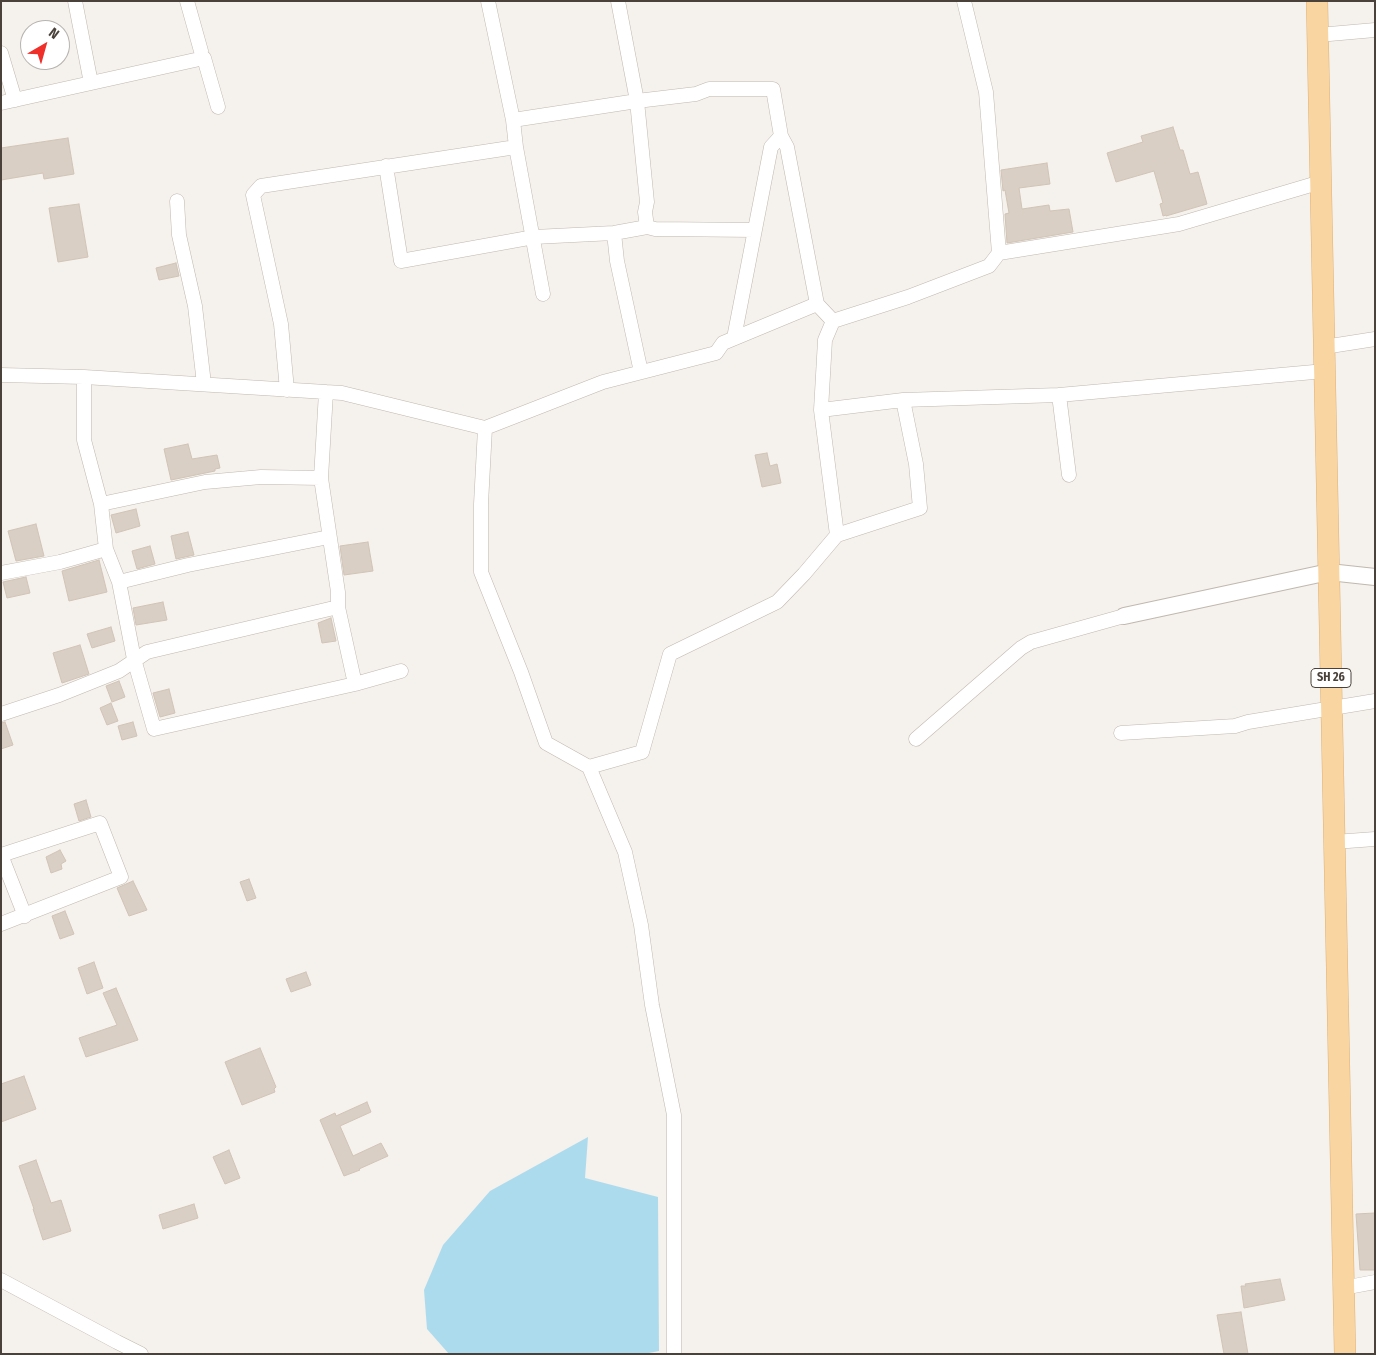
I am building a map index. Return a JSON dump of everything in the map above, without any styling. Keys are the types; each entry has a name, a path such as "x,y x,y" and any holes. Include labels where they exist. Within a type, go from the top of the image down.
{"main road":[{"name":"SH 26","path":"1317,1 1345,1354"}],"street":[{"path":"75,1 91,83"},
{"path":"187,1 201,51"},
{"path":"488,1 513,120 516,147 543,294"},
{"path":"618,1 637,101 647,202 645,212 647,226"},
{"path":"837,535 821,410 825,340 833,321 908,297 989,266 999,253 986,92 964,1"},
{"path":"1318,35 1375,30"},
{"path":"1,53 15,100"},
{"path":"1,103 204,58 218,108"},
{"path":"513,120 696,94 709,89 773,89 781,136 787,148 817,304 833,321"},
{"path":"734,338 771,147 781,136"},
{"path":"287,390 281,324 254,196 261,186 516,147"},
{"path":"386,166 401,261 534,237 614,233 647,226 655,229 755,230"},
{"path":"999,253 1180,224 1321,182"},
{"path":"177,201 179,235 195,306 204,384"},
{"path":"614,233 617,261 641,372"},
{"path":"1,374 84,377 342,393 485,428 603,382 716,353 723,343 817,304"},
{"path":"1324,347 1375,340"},
{"path":"821,410 903,400 1059,395 1325,371"},
{"path":"84,377 84,440 101,504 106,549 119,582 134,659 154,729 355,684 401,671"},
{"path":"326,392 321,478 338,592 338,607 355,684"},
{"path":"1059,395 1069,475"},
{"path":"589,767 642,752 670,654 777,602 837,535 920,508 916,464 903,400"},
{"path":"485,428 481,504 481,572 521,672 546,743 589,767 625,852 641,925 652,1005 674,1115 674,1354"},
{"path":"101,504 205,482 261,477 321,478"},
{"path":"119,582 188,565 329,537"},
{"path":"1,573 60,562 106,549"},
{"path":"916,740 1021,648 1031,642 1124,616 1329,572 1375,577"},
{"path":"1,714 59,695 119,671 146,652 338,607"},
{"path":"1121,733 1217,728 1375,701"},
{"path":"1,924 25,916 122,877 100,823 1,855 25,916"},
{"path":"1334,842 1375,839"},
{"path":"1,1280 141,1354"},
{"path":"1343,1288 1375,1282"}],"water":[{"path":"588,1137 585,1178 658,1197 659,1351 644,1354 449,1354 427,1329 424,1290 443,1245 490,1191"}],"building":[{"path":"1173,127 1180,150 1183,150 1190,174 1198,172 1207,204 1163,216 1160,204 1163,203 1154,171 1116,182 1107,153 1143,142 1141,136"},
{"path":"68,138 74,174 44,179 43,173 1,180 1,148"},
{"path":"1047,163 1050,184 1019,188 1022,209 1049,205 1050,211 1069,209 1073,232 1007,243 1005,214 1009,213 1005,190 1003,191 1001,170"},
{"path":"79,204 88,257 58,262 49,208"},
{"path":"176,263 179,276 159,280 156,268"},
{"path":"188,444 192,459 217,455 220,468 215,469 215,471 171,480 164,449"},
{"path":"767,453 770,466 777,464 781,483 762,487 755,455"},
{"path":"136,509 140,526 116,533 111,515"},
{"path":"36,524 44,556 16,561 8,531"},
{"path":"188,532 194,555 176,559 171,536"},
{"path":"368,542 373,571 344,575 340,546"},
{"path":"150,546 155,564 137,569 132,551"},
{"path":"99,560 107,592 69,601 62,571"},
{"path":"26,577 30,593 7,598 3,582"},
{"path":"163,602 167,620 136,625 133,608"},
{"path":"331,618 336,641 322,643 318,623"},
{"path":"111,627 115,641 92,648 87,634"},
{"path":"80,645 89,674 62,683 53,653"},
{"path":"119,681 125,697 112,702 106,686"},
{"path":"169,689 175,713 160,717 153,693"},
{"path":"111,703 118,721 107,725 100,708"},
{"path":"5,722 13,745 1,749 1,723"},
{"path":"133,722 137,736 122,740 118,726"},
{"path":"86,800 91,817 79,821 74,804"},
{"path":"60,850 66,861 61,864 62,869 51,873 46,857"},
{"path":"249,879 256,898 247,901 240,882"},
{"path":"133,881 147,910 129,916 117,888"},
{"path":"65,911 74,934 60,939 52,916"},
{"path":"94,962 103,988 87,994 78,968"},
{"path":"306,972 311,985 291,992 286,979"},
{"path":"116,988 138,1040 86,1057 79,1038 117,1025 103,993"},
{"path":"260,1048 276,1087 274,1089 275,1092 242,1105 225,1062"},
{"path":"24,1076 36,1109 1,1122 1,1084"},
{"path":"367,1102 371,1112 340,1126 353,1156 381,1143 388,1156 344,1176 320,1120 335,1113 336,1116"},
{"path":"229,1150 240,1178 225,1184 213,1157"},
{"path":"36,1160 51,1203 61,1200 71,1231 43,1240 19,1166"},
{"path":"194,1204 198,1218 163,1229 159,1215"},
{"path":"1375,1213 1375,1270 1360,1270 1356,1214"},
{"path":"1280,1279 1285,1300 1244,1308 1241,1286"},
{"path":"1241,1312 1248,1354 1224,1354 1217,1315"}]}
